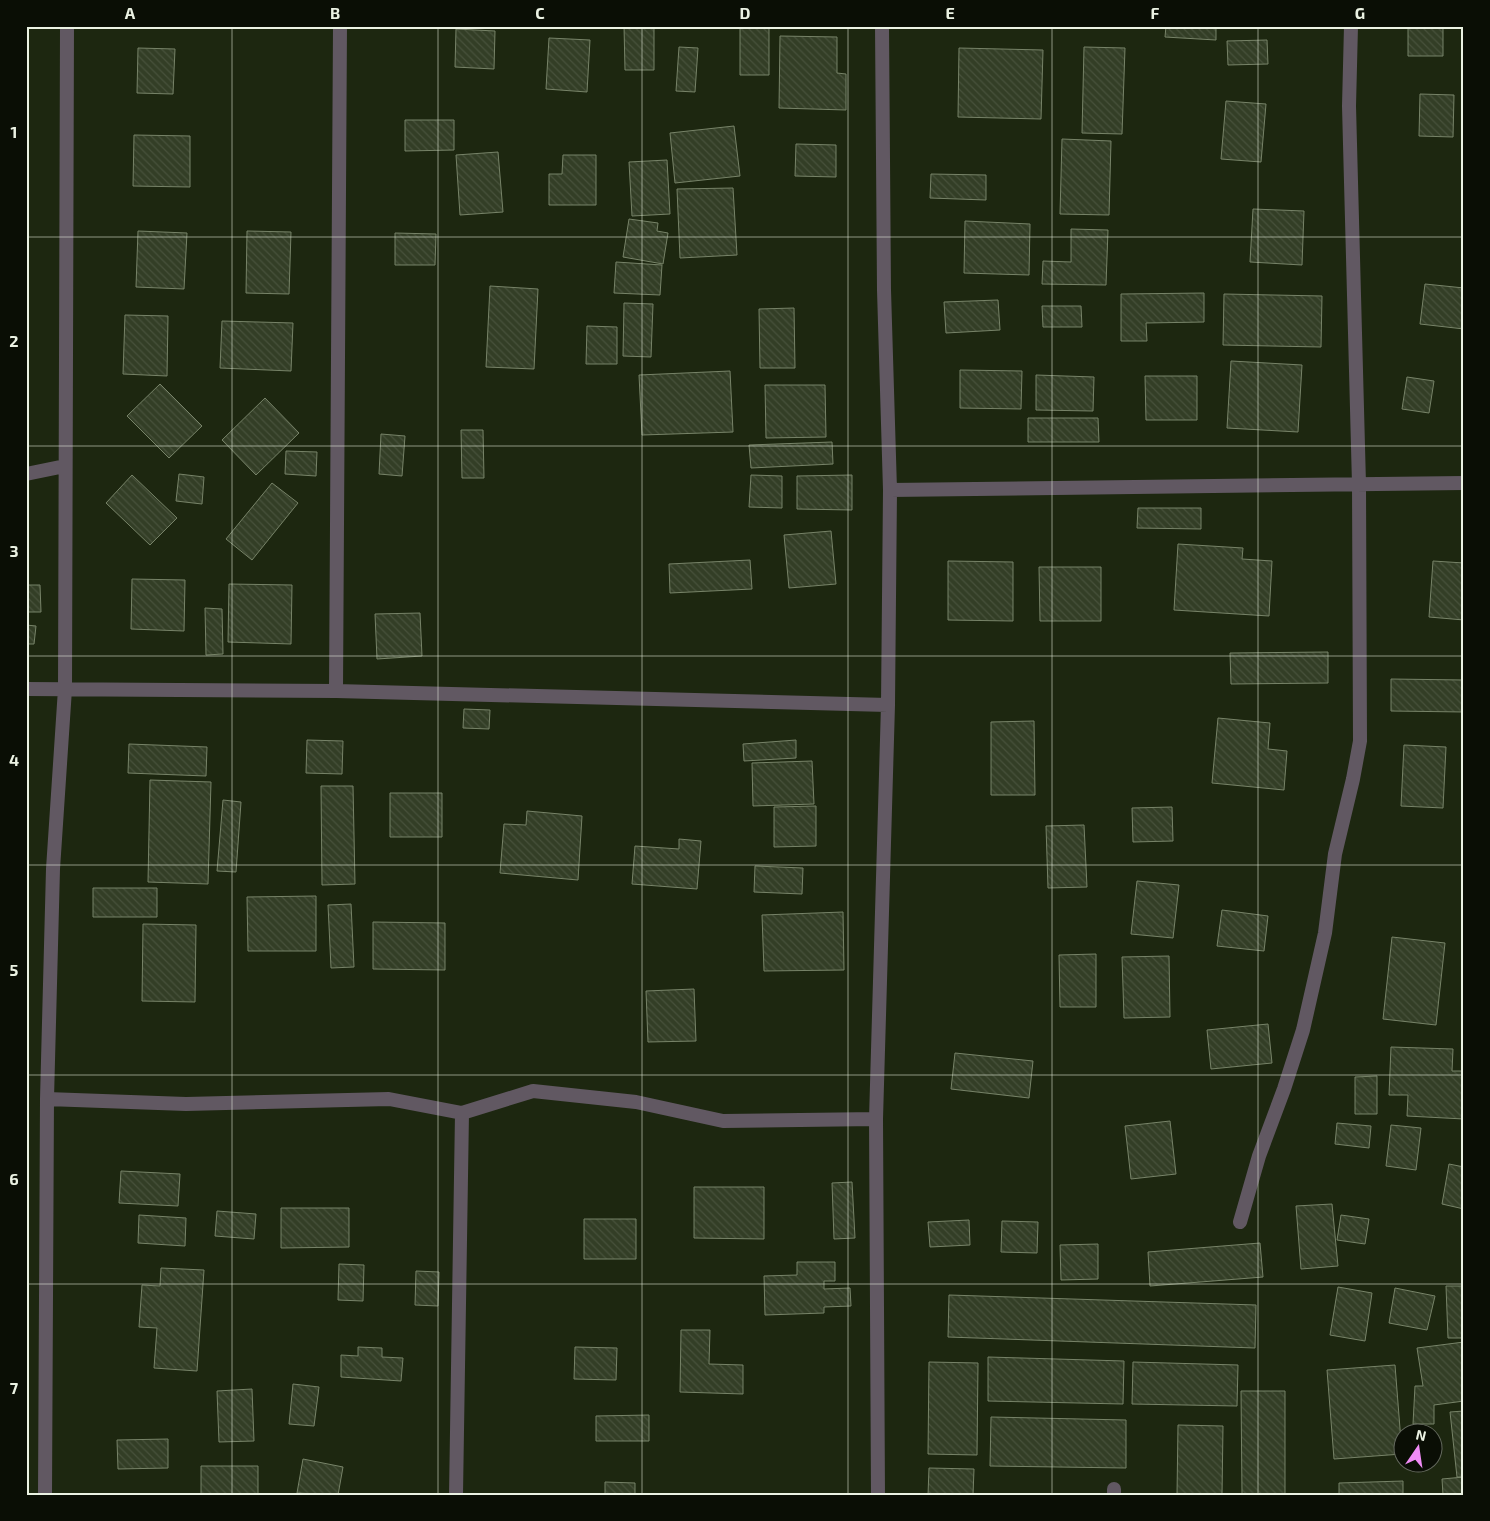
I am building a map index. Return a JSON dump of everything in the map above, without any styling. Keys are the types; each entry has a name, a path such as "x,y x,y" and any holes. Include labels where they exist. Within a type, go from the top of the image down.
{"street":[{"path":"45,1495 48,1099 53,869 65,690 67,26"},
{"path":"336,691 340,26"},
{"path":"878,1495 876,1119 888,705 890,490 884,290 882,26"},
{"path":"1240,1222 1259,1156 1284,1089 1303,1030 1325,933 1335,854 1360,741 1359,484 1349,106 1350,26"},
{"path":"26,474 66,466"},
{"path":"890,490 1464,482"},
{"path":"26,689 336,691 888,705"},
{"path":"48,1099 186,1104 389,1099 462,1112 533,1091 636,1102 723,1121 876,1119"},
{"path":"456,1495 462,1112"}],"building":[{"path":"624,26 654,26 654,70 625,70"},
{"path":"1166,26 1216,26 1216,40 1165,37"},
{"path":"1408,26 1443,26 1443,56 1408,56"},
{"path":"740,27 769,27 769,75 740,75"},
{"path":"456,29 495,31 494,69 455,67"},
{"path":"780,36 837,37 837,73 846,74 846,110 779,108"},
{"path":"549,38 590,40 587,92 546,89"},
{"path":"1267,40 1268,64 1228,65 1227,41"},
{"path":"679,47 698,48 695,92 676,91"},
{"path":"1084,47 1125,48 1122,134 1082,133"},
{"path":"138,48 175,49 173,94 137,93"},
{"path":"959,48 1043,50 1041,119 958,117"},
{"path":"1420,94 1454,95 1453,137 1419,136"},
{"path":"1226,101 1266,104 1261,162 1221,159"},
{"path":"405,120 454,120 454,150 405,151"},
{"path":"734,126 740,176 675,183 670,133"},
{"path":"134,135 190,136 190,187 133,186"},
{"path":"1062,139 1111,141 1109,215 1060,214"},
{"path":"796,144 836,145 836,177 795,176"},
{"path":"498,152 503,212 460,215 456,155"},
{"path":"563,155 596,155 596,205 549,205 549,174 562,174"},
{"path":"667,160 670,214 632,216 629,162"},
{"path":"931,174 986,175 986,200 930,198"},
{"path":"733,188 737,255 680,258 677,189"},
{"path":"1253,209 1304,211 1302,265 1250,262"},
{"path":"629,219 658,223 657,231 668,233 663,264 623,257"},
{"path":"965,221 1030,224 1029,275 964,273"},
{"path":"1071,229 1108,230 1106,285 1042,284 1043,261 1071,262"},
{"path":"138,231 187,233 184,289 136,287"},
{"path":"247,231 291,232 289,294 246,293"},
{"path":"395,233 436,234 435,265 395,265"},
{"path":"616,262 662,265 660,295 614,293"},
{"path":"1425,284 1464,288 1464,329 1420,324"},
{"path":"490,286 538,289 534,369 486,367"},
{"path":"1204,293 1204,322 1146,323 1147,341 1121,341 1121,294"},
{"path":"1224,294 1322,296 1321,347 1223,345"},
{"path":"998,300 1000,330 946,333 944,302"},
{"path":"624,303 653,304 651,357 623,356"},
{"path":"1042,306 1081,306 1082,327 1043,327"},
{"path":"794,308 795,368 760,368 759,309"},
{"path":"125,315 168,316 167,376 123,374"},
{"path":"222,321 293,323 291,371 220,368"},
{"path":"587,326 617,327 617,364 586,364"},
{"path":"1231,361 1302,365 1298,432 1227,428"},
{"path":"960,370 1022,371 1021,409 960,408"},
{"path":"730,371 733,432 642,435 639,375"},
{"path":"1036,375 1094,377 1093,411 1036,410"},
{"path":"1145,376 1197,376 1197,420 1146,420"},
{"path":"1407,377 1434,381 1429,413 1402,409"},
{"path":"160,384 202,426 169,458 127,416"},
{"path":"765,385 825,385 826,437 766,438"},
{"path":"265,398 299,433 256,475 222,440"},
{"path":"1028,418 1098,418 1099,442 1028,442"},
{"path":"461,430 483,430 484,478 462,478"},
{"path":"381,434 405,436 402,476 379,474"},
{"path":"832,442 833,464 751,468 749,445"},
{"path":"286,451 317,452 316,476 285,474"},
{"path":"179,474 204,477 202,504 176,501"},
{"path":"132,475 177,518 150,545 106,503"},
{"path":"751,475 782,476 782,508 749,507"},
{"path":"852,475 852,510 797,509 797,476"},
{"path":"272,483 298,503 252,560 226,539"},
{"path":"1138,508 1201,508 1201,529 1137,528"},
{"path":"831,531 836,584 789,588 784,535"},
{"path":"1178,544 1243,548 1242,559 1272,561 1269,616 1174,610"},
{"path":"750,560 752,589 670,593 669,564"},
{"path":"948,561 1013,562 1013,621 948,620"},
{"path":"1433,561 1464,563 1464,620 1429,617"},
{"path":"1039,567 1101,567 1101,621 1040,621"},
{"path":"132,579 185,580 184,631 131,629"},
{"path":"229,584 292,585 291,644 228,642"},
{"path":"26,585 40,585 41,612 26,612"},
{"path":"205,608 222,609 223,654 206,655"},
{"path":"420,613 422,656 377,659 375,614"},
{"path":"26,625 36,626 34,644 26,644"},
{"path":"1328,652 1328,683 1231,684 1230,653"},
{"path":"1391,679 1464,680 1464,712 1391,711"},
{"path":"464,709 490,710 489,729 463,728"},
{"path":"1218,718 1270,723 1268,749 1287,751 1284,790 1212,783"},
{"path":"1034,721 1035,795 991,795 991,722"},
{"path":"307,740 343,741 342,774 306,773"},
{"path":"796,740 796,758 744,761 743,744"},
{"path":"129,744 207,747 206,776 128,773"},
{"path":"1404,745 1446,747 1443,808 1401,806"},
{"path":"812,761 814,804 753,806 752,763"},
{"path":"150,780 211,782 208,884 148,882"},
{"path":"321,786 353,786 355,884 322,885"},
{"path":"390,793 442,793 442,837 390,837"},
{"path":"223,800 241,802 236,872 217,871"},
{"path":"816,806 816,846 774,847 774,807"},
{"path":"1172,807 1173,841 1133,842 1132,808"},
{"path":"527,811 582,816 578,880 500,873 504,824 526,825"},
{"path":"1084,825 1087,887 1048,888 1046,826"},
{"path":"679,839 701,841 697,889 632,884 635,846 679,849"},
{"path":"755,866 803,868 802,894 754,892"},
{"path":"1137,881 1179,885 1173,938 1131,934"},
{"path":"93,888 157,888 157,917 93,917"},
{"path":"316,896 316,951 248,951 247,897"},
{"path":"351,904 354,967 331,968 328,905"},
{"path":"1222,910 1268,916 1264,951 1217,946"},
{"path":"843,912 844,970 764,971 762,915"},
{"path":"373,922 445,923 445,970 373,969"},
{"path":"143,924 196,925 195,1002 142,1001"},
{"path":"1392,937 1445,943 1436,1025 1383,1019"},
{"path":"1096,954 1096,1007 1060,1007 1059,955"},
{"path":"1169,956 1170,1017 1124,1018 1122,957"},
{"path":"694,989 696,1041 648,1042 646,991"},
{"path":"1268,1024 1272,1063 1211,1069 1207,1030"},
{"path":"1391,1047 1453,1049 1452,1071 1464,1071 1464,1119 1407,1116 1408,1095 1389,1095"},
{"path":"955,1053 1033,1061 1029,1098 951,1089"},
{"path":"1377,1076 1377,1114 1355,1114 1355,1077"},
{"path":"1170,1121 1176,1174 1131,1179 1125,1126"},
{"path":"1337,1123 1371,1126 1369,1148 1335,1144"},
{"path":"1391,1125 1421,1128 1416,1170 1386,1166"},
{"path":"1449,1164 1464,1167 1464,1209 1442,1204"},
{"path":"121,1171 180,1174 178,1206 119,1203"},
{"path":"852,1182 855,1238 834,1239 832,1183"},
{"path":"694,1187 764,1187 764,1239 694,1238"},
{"path":"1332,1204 1338,1266 1301,1269 1296,1206"},
{"path":"281,1208 349,1208 349,1247 281,1248"},
{"path":"217,1211 256,1214 254,1239 215,1236"},
{"path":"139,1215 186,1218 185,1246 138,1243"},
{"path":"1341,1215 1369,1219 1365,1244 1337,1240"},
{"path":"584,1219 636,1219 636,1259 584,1259"},
{"path":"969,1220 970,1245 930,1247 928,1222"},
{"path":"1002,1221 1038,1222 1037,1253 1001,1252"},
{"path":"1260,1243 1263,1277 1150,1286 1148,1252"},
{"path":"1098,1244 1098,1279 1061,1280 1060,1245"},
{"path":"797,1262 835,1262 835,1281 824,1281 824,1289 850,1288 851,1306 824,1307 824,1313 765,1315 764,1276 797,1275"},
{"path":"339,1264 364,1265 363,1301 338,1300"},
{"path":"161,1268 204,1270 197,1371 154,1368 157,1328 139,1327 142,1285 160,1286"},
{"path":"416,1271 439,1272 438,1306 415,1305"},
{"path":"1446,1286 1464,1286 1464,1338 1448,1338"},
{"path":"1338,1287 1372,1293 1365,1341 1330,1335"},
{"path":"1395,1288 1435,1296 1427,1330 1389,1323"},
{"path":"949,1295 1256,1305 1255,1348 948,1337"},
{"path":"681,1330 710,1330 709,1364 743,1365 743,1394 680,1392"},
{"path":"1464,1342 1464,1401 1434,1405 1434,1424 1413,1424 1415,1386 1423,1386 1417,1348"},
{"path":"358,1347 382,1348 382,1357 403,1358 401,1381 341,1377 341,1355 358,1356"},
{"path":"575,1347 617,1348 616,1380 574,1379"},
{"path":"988,1357 1124,1361 1123,1404 988,1401"},
{"path":"929,1362 978,1363 977,1455 928,1454"},
{"path":"1133,1362 1238,1365 1237,1406 1132,1404"},
{"path":"1395,1365 1400,1424 1392,1424 1392,1455 1334,1459 1327,1370"},
{"path":"293,1384 319,1387 314,1426 289,1424"},
{"path":"252,1389 254,1441 219,1442 217,1391"},
{"path":"1241,1391 1285,1391 1285,1495 1242,1495"},
{"path":"1464,1411 1464,1477 1457,1477 1450,1412"},
{"path":"649,1415 649,1441 596,1441 596,1416"},
{"path":"991,1417 1126,1420 1126,1468 990,1466"},
{"path":"1178,1425 1223,1426 1222,1495 1177,1495"},
{"path":"168,1439 168,1468 118,1469 117,1440"},
{"path":"303,1459 343,1467 338,1495 297,1493"},
{"path":"201,1466 258,1466 258,1495 201,1495"},
{"path":"929,1468 974,1469 973,1495 928,1495"},
{"path":"1464,1477 1464,1495 1443,1495 1442,1479"},
{"path":"1403,1481 1403,1495 1339,1495 1339,1483"},
{"path":"605,1482 635,1483 635,1495 605,1495"}]}
